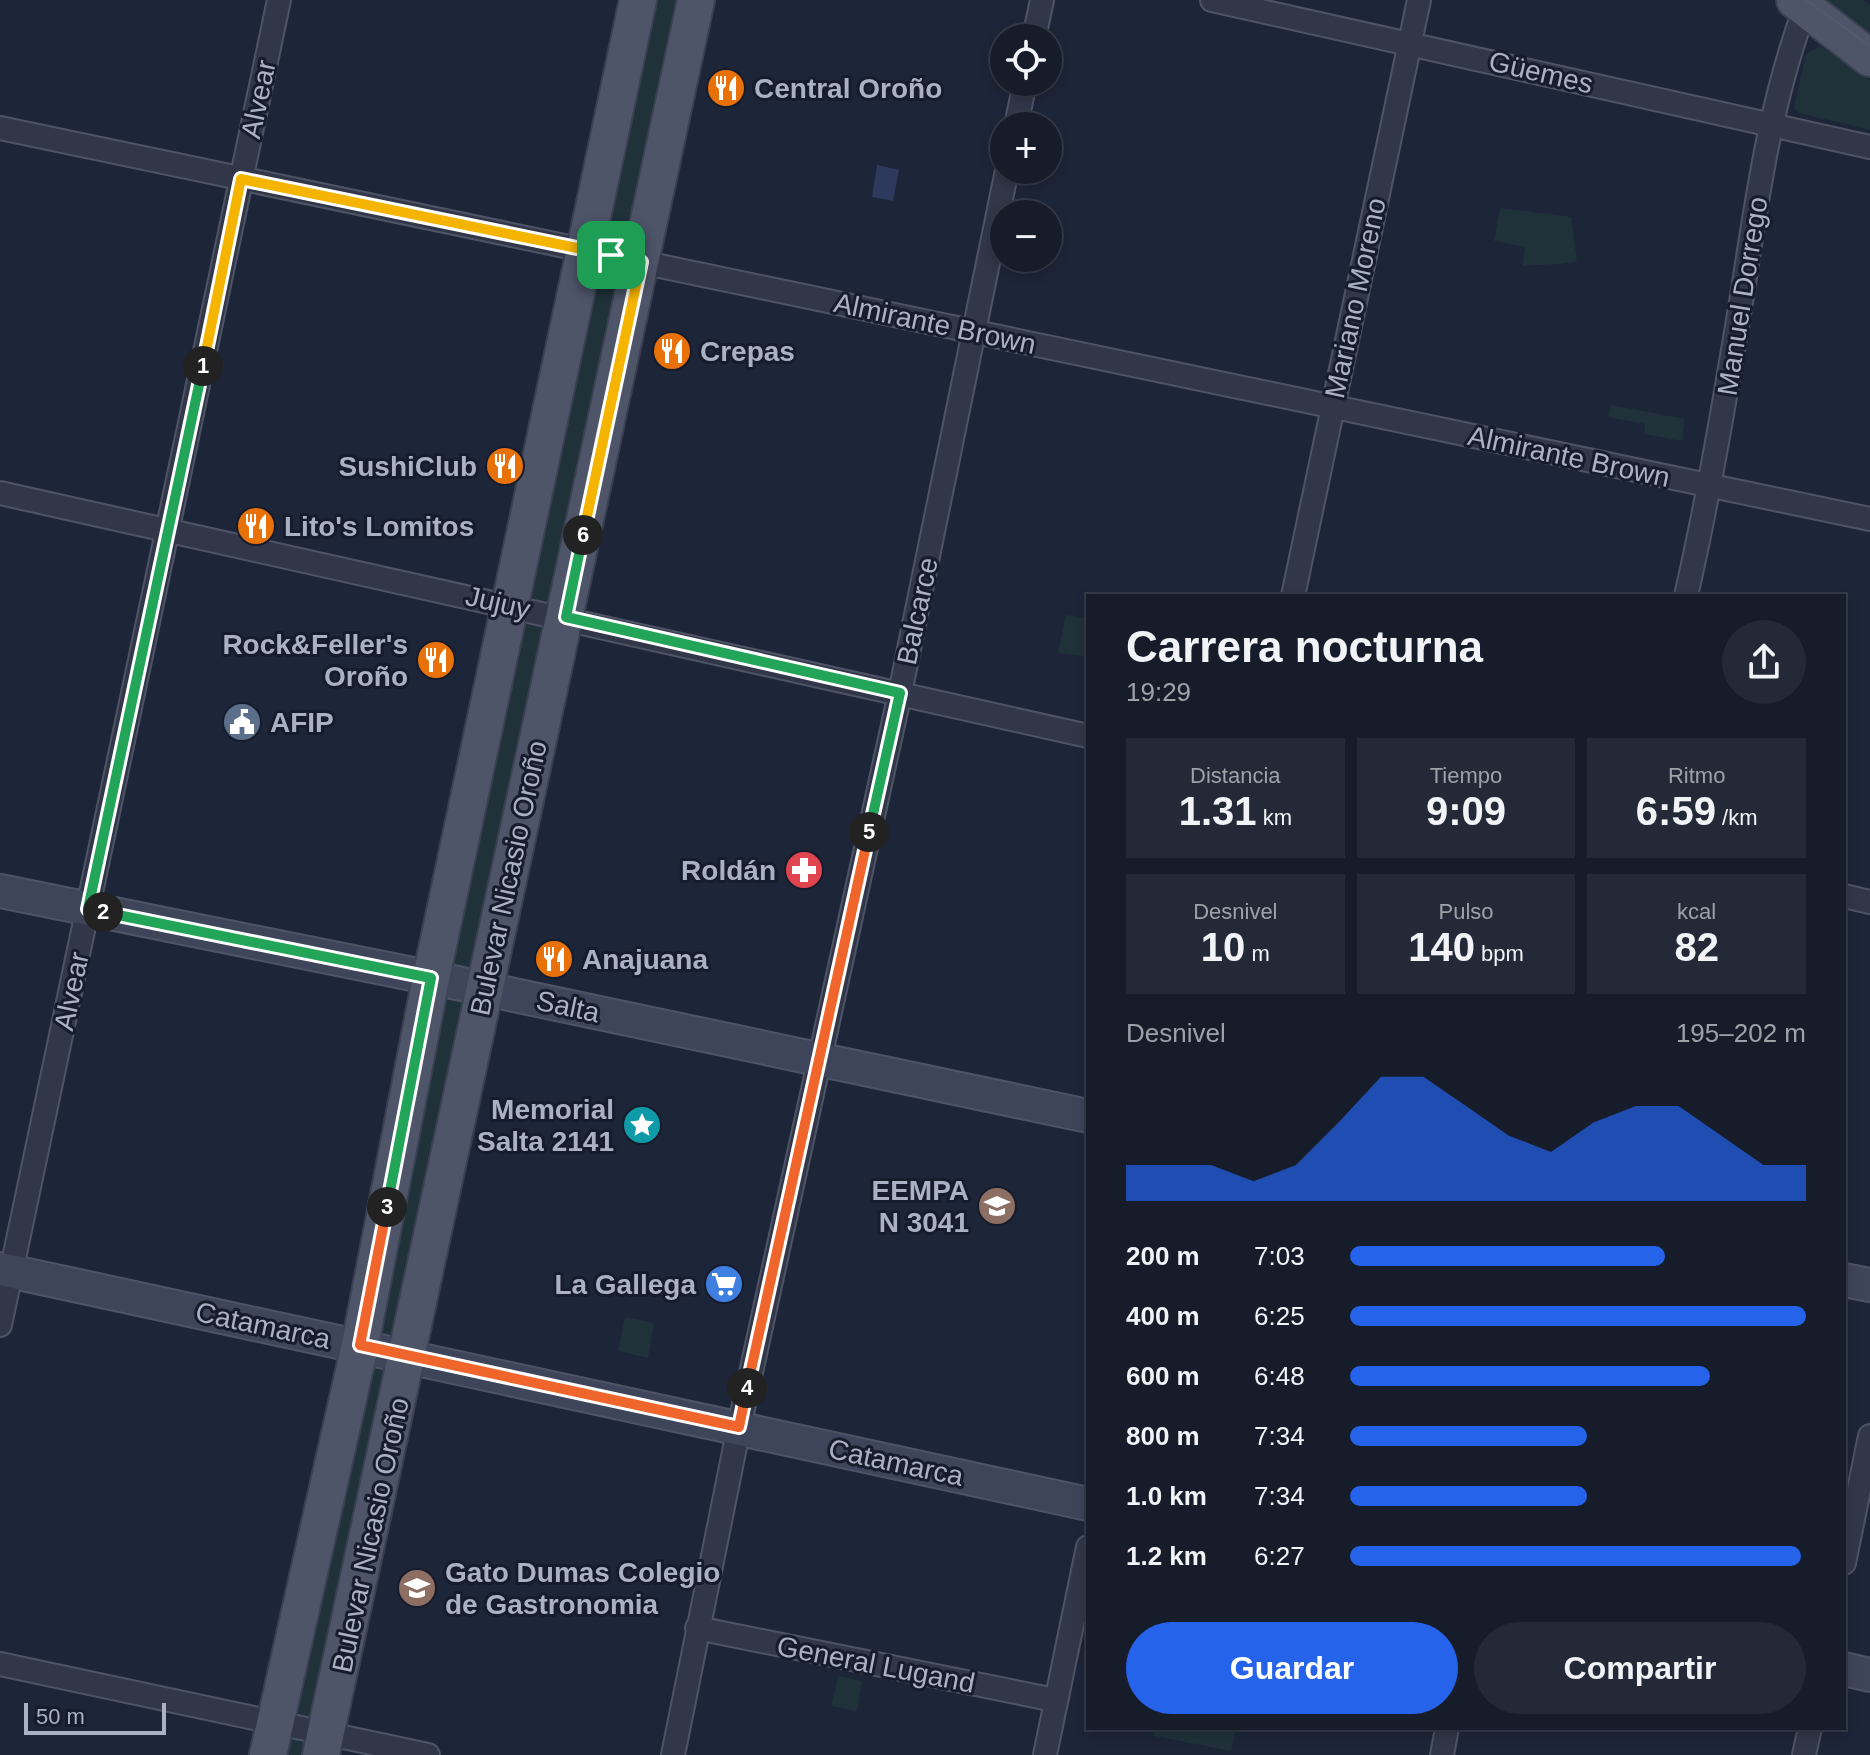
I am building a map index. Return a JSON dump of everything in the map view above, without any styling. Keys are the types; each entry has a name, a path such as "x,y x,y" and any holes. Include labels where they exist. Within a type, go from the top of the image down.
{"main road":[{"name":"Bulevar Nicasio Oroño","path":"271,1738 360,1345 431,978 638,0"},
{"name":"Bulevar Nicasio Oroño","path":"324,1744 696,0"},
{"path":"1796,2 1870,58"},
{"name":"Salta","path":"0,891 484,988 1086,1116"},
{"name":"Catamarca","path":"6,1270 1086,1504"},
{"path":"1846,1280 1870,1285"},
{"path":"1846,1669 1870,1675"}],"street":[{"name":"Alvear","path":"0,1325 6,1270 170,528 279,0"},
{"path":"1037,24 1042,0"},
{"name":"Güemes","path":"1212,0 1870,147"},
{"name":"Mariano Moreno","path":"1293,594 1419,0"},
{"name":"Manuel Dorrego","path":"1686,594 1712,486 1769,125 1795,31 1796,2"},
{"name":"Almirante Brown","path":"0,128 1870,519"},
{"name":"Balcarce","path":"673,1755 739,1427 900,693 1004,184"},
{"name":"Jujuy","path":"0,493 170,528 1086,736"},
{"path":"1846,896 1870,902"},
{"path":"1846,1553 1870,1436"},
{"path":"1045,1755 1086,1556"},
{"name":"General Lugand","path":"697,1628 1055,1700"},
{"path":"0,1664 271,1738 428,1755"},
{"path":"1442,1755 1447,1730"},
{"path":"1804,1755 1810,1730"}],"shaded area":[{"path":"638,0 696,0 321,1755 268,1755"},
{"path":"1828,0 1863,0 1870,5 1870,37 1829,8"},
{"path":"1820,46 1870,80 1870,130 1799,113 1794,107 1806,54"},
{"path":"1500,208 1571,217 1577,261 1522,266 1525,247 1494,241"},
{"path":"1611,405 1685,419 1682,441 1644,434 1645,424 1608,417"},
{"path":"1066,615 1086,618 1086,657 1058,653"},
{"path":"625,1317 654,1323 648,1358 618,1351"},
{"path":"838,1676 862,1681 857,1711 831,1706"},
{"path":"1155,1730 1236,1730 1231,1751 1154,1736"}],"water":[{"path":"877,165 899,170 893,201 872,197"}],"tram line":[{"path":"1806,0 1870,46"}],"place":[{"name":"Central Oroño","path":"726,88"},
{"name":"Crepas","path":"672,351"},
{"name":"SushiClub","path":"505,466"},
{"name":"Lito's Lomitos","path":"256,526"},
{"name":"Rock&Feller's Oroño","path":"436,660"},
{"name":"AFIP","path":"242,722"},
{"name":"Roldán","path":"804,870"},
{"name":"Anajuana","path":"554,959"},
{"name":"Memorial Salta 2141","path":"642,1125"},
{"name":"EEMPA N 3041","path":"997,1206"},
{"name":"La Gallega","path":"724,1284"},
{"name":"Gato Dumas Colegio de Gastronomia","path":"417,1588"}],"route":[{"path":"241,179 611,255 641,262 566,617 900,693 739,1427 360,1345 431,978 88,909 241,179"}]}
